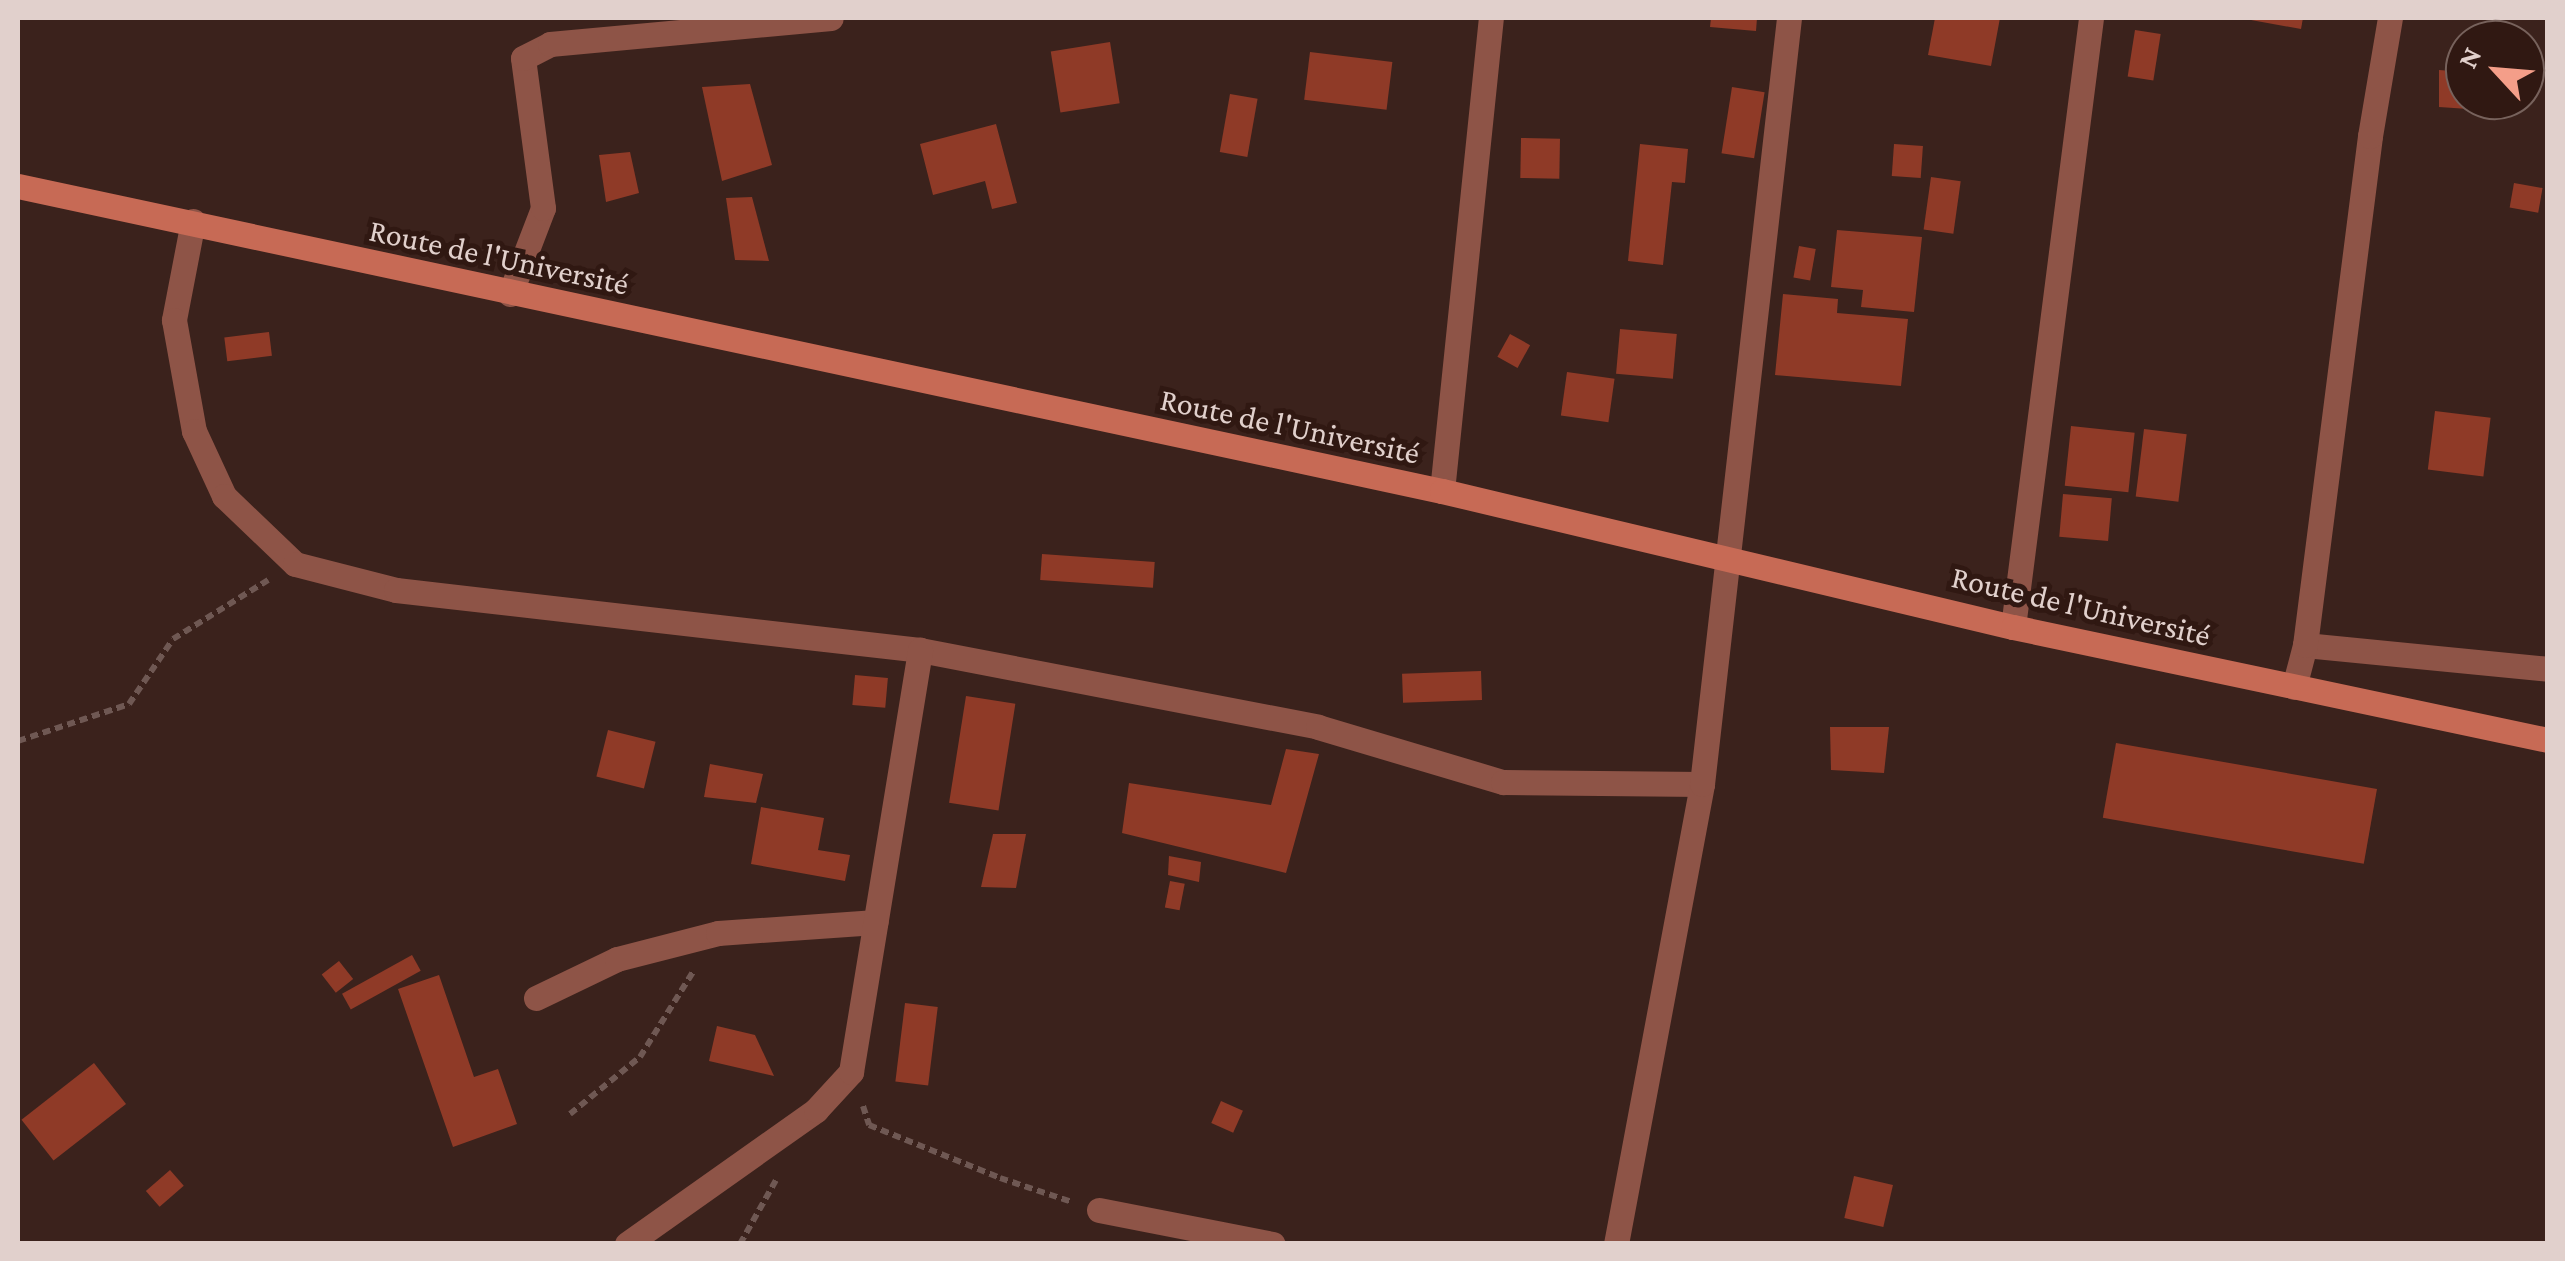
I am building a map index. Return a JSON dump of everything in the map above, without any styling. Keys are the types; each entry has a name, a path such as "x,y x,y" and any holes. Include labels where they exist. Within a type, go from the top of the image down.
{"street":[{"path":"510,294 543,208 524,58 550,44 831,18"},
{"path":"1442,491 1491,18"},
{"path":"1616,1244 1702,784 1789,18"},
{"path":"2013,626 2091,18"},
{"path":"2294,687 2305,645 2370,136 2390,18"},
{"name":"Route de l'Université","path":"18,186 1442,491 2013,626 2548,740"},
{"path":"193,222 174,320 194,431 224,496 294,564 396,590 920,650 1318,726 1503,782 1702,784"},
{"path":"2305,645 2548,669"},
{"path":"627,1244 816,1110 852,1072 920,650"},
{"path":"536,998 617,959 718,933 876,922"},
{"path":"1099,1210 1274,1244"}],"path":[{"path":"18,741 129,704 172,639 294,564"},
{"path":"570,1114 640,1057 718,933"},
{"path":"852,1072 869,1125 1000,1178 1099,1210"}],"building":[{"path":"1711,18 1757,18 1756,31 1710,27"},
{"path":"1935,18 2000,18 1991,66 1928,55"},
{"path":"2240,18 2303,18 2301,29"},
{"path":"2135,30 2161,34 2153,80 2128,76"},
{"path":"1110,42 1120,103 1060,113 1051,51"},
{"path":"1310,52 1392,62 1387,110 1304,100"},
{"path":"2439,70 2445,70 2445,107 2439,107"},
{"path":"750,84 772,165 722,181 702,87"},
{"path":"1732,87 1765,92 1754,158 1722,153"},
{"path":"1230,94 1258,99 1247,157 1220,152"},
{"path":"996,124 1017,203 992,209 985,181 933,195 920,144"},
{"path":"1521,138 1560,139 1559,179 1520,178"},
{"path":"1640,144 1688,149 1685,183 1672,182 1663,265 1628,261"},
{"path":"1894,144 1923,146 1921,178 1892,176"},
{"path":"630,152 639,193 606,202 599,155"},
{"path":"1931,177 1961,181 1953,234 1924,229"},
{"path":"2514,183 2543,188 2538,213 2510,208"},
{"path":"752,197 769,261 735,260 726,198"},
{"path":"1837,230 1922,237 1914,312 1861,307 1863,290 1831,287"},
{"path":"1799,246 1816,249 1810,280 1793,278"},
{"path":"1783,294 1838,299 1837,313 1908,319 1901,386 1775,375"},
{"path":"1620,329 1677,334 1673,379 1616,374"},
{"path":"269,332 272,356 227,361 224,337"},
{"path":"1510,334 1530,345 1518,368 1497,357"},
{"path":"1567,372 1615,379 1608,422 1561,416"},
{"path":"2435,411 2491,418 2483,476 2428,470"},
{"path":"2071,426 2135,433 2128,492 2065,486"},
{"path":"2144,429 2187,434 2178,502 2136,496"},
{"path":"2063,494 2112,498 2108,541 2059,537"},
{"path":"1042,554 1155,562 1153,588 1040,580"},
{"path":"1481,671 1482,700 1403,703 1402,674"},
{"path":"855,675 888,678 885,708 852,705"},
{"path":"966,696 1015,704 998,810 949,803"},
{"path":"1830,727 1889,727 1884,773 1831,770"},
{"path":"608,730 656,742 644,788 596,777"},
{"path":"2116,743 2377,789 2364,864 2103,818"},
{"path":"1286,749 1319,754 1286,873 1122,833 1129,783 1271,805"},
{"path":"710,764 763,774 756,803 704,797"},
{"path":"761,807 824,818 818,850 850,855 845,881 751,864"},
{"path":"993,834 1026,834 1016,888 981,887"},
{"path":"1169,856 1201,862 1199,882 1168,875"},
{"path":"1170,881 1185,884 1180,910 1165,908"},
{"path":"412,955 421,971 351,1010 342,994"},
{"path":"339,961 353,979 336,993 322,975"},
{"path":"439,975 474,1077 498,1069 517,1124 453,1147 398,989"},
{"path":"905,1003 938,1007 928,1085 895,1081"},
{"path":"717,1026 755,1035 774,1076 709,1061"},
{"path":"94,1063 126,1104 54,1161 22,1120"},
{"path":"1221,1101 1243,1111 1233,1133 1211,1123"},
{"path":"170,1170 184,1186 160,1207 146,1191"},
{"path":"1854,1176 1893,1185 1883,1227 1844,1218"}]}
